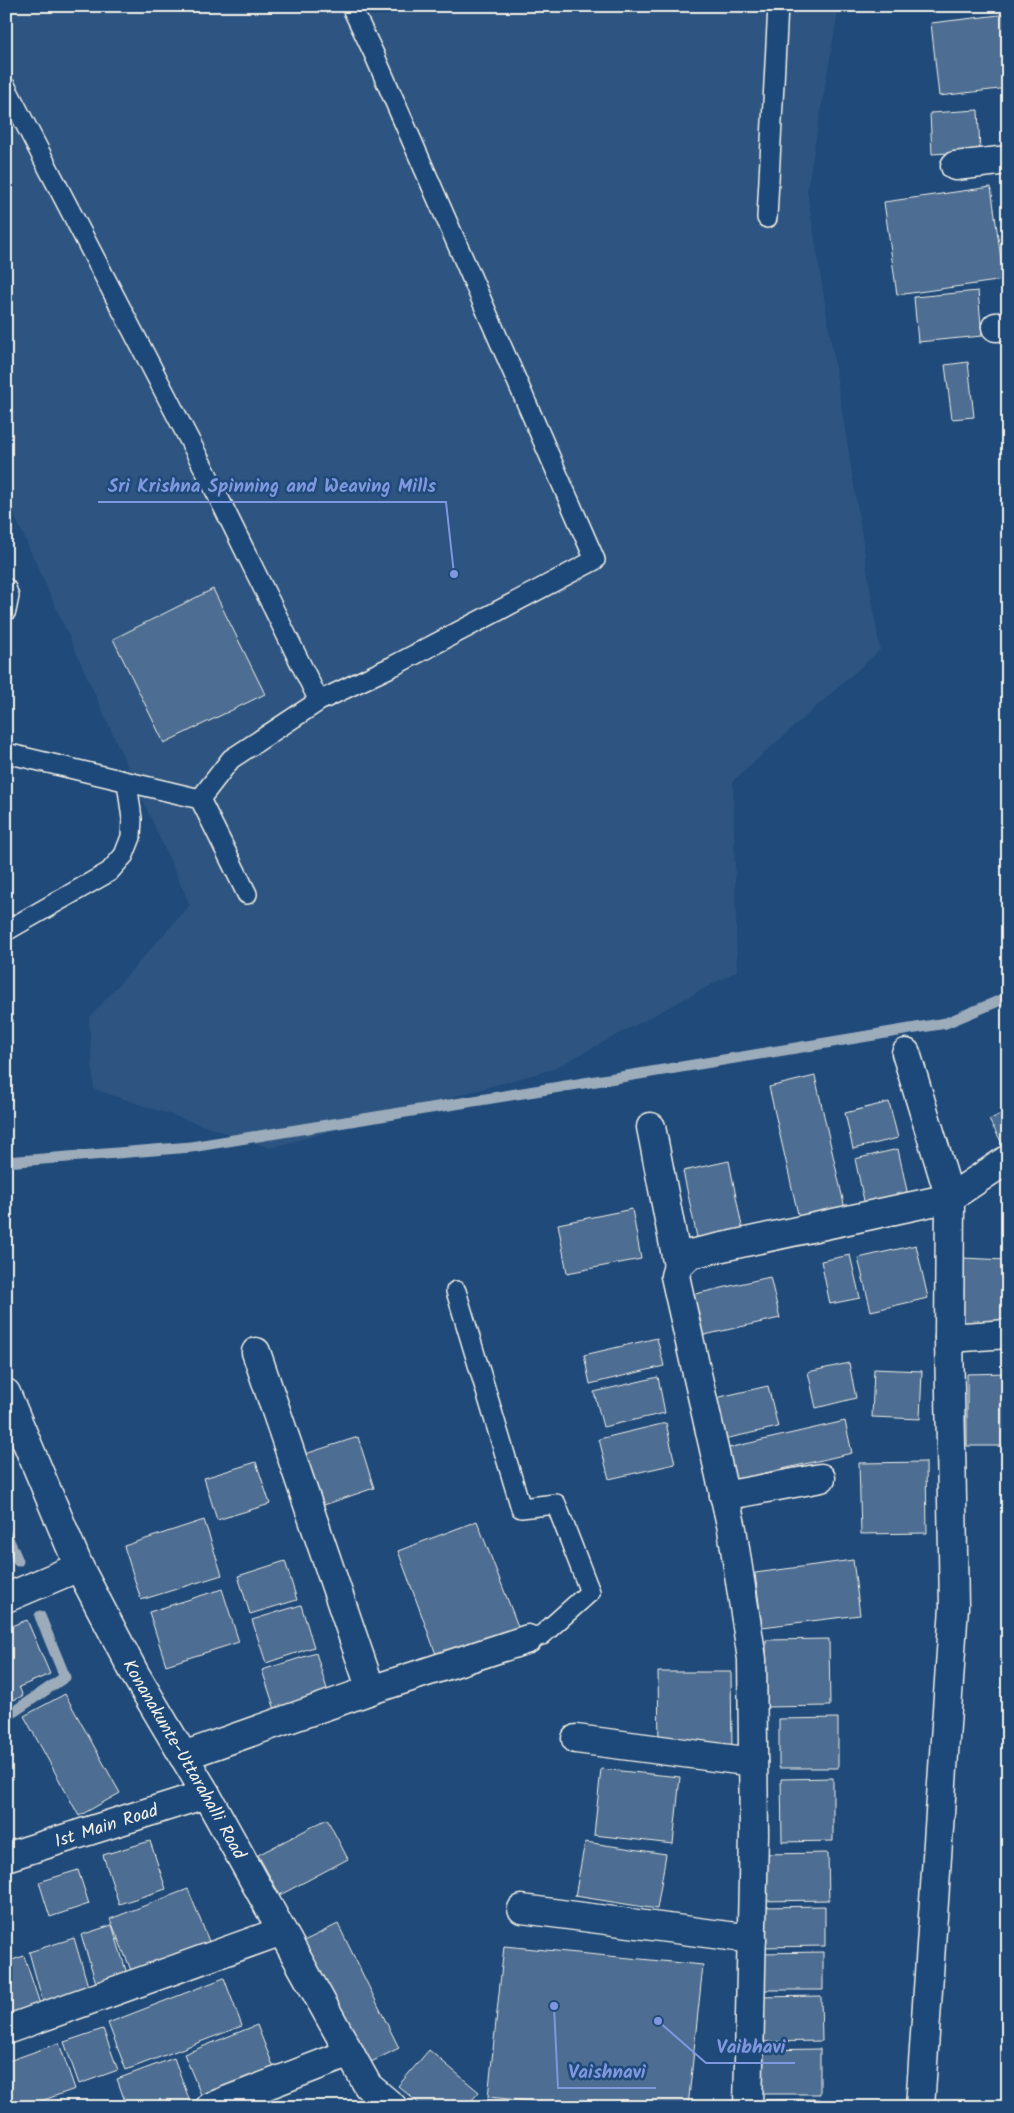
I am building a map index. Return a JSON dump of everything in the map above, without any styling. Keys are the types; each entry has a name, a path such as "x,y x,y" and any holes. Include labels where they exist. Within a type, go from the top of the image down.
{"street":[{"path":"955,166 1008,160"},
{"path":"906,1053 950,1198 949,1338 954,1606 920,2107"},
{"path":"651,1127 678,1266 675,1276 676,1286 732,1529 752,1659 752,1939 748,2107"},
{"path":"678,1266 690,1254 950,1198 1008,1160"},
{"path":"949,1338 1008,1334"},
{"path":"256,1352 371,1690"},
{"name":"Konanakunte-Uttarahalli Road","path":"6,1393 79,1567 135,1674 206,1794 368,2086 393,2107"},
{"path":"724,1496 821,1478"},
{"path":"6,1598 79,1567"},
{"path":"183,1756 371,1690 528,1639"},
{"path":"576,1739 753,1762"},
{"name":"1st Main Road","path":"6,1857 206,1794"},
{"path":"522,1909 752,1939"},
{"path":"6,2030 282,1931"},
{"path":"210,2107 274,2095 350,2053"}],"lane":[{"path":"200,799 231,759 319,701 393,666 594,560 378,63 351,6"},
{"path":"768,218 778,6"},
{"path":"6,87 208,476 319,701"},
{"path":"6,588 9,596 6,611"},
{"path":"6,753 200,799"},
{"path":"6,931 109,872 124,856 131,837 132,819 127,782"},
{"path":"200,799 248,894"},
{"path":"456,1291 520,1508 556,1504 590,1592 542,1635 528,1639"}],"shaded area":[{"path":"6,6 839,6 807,190 880,650 733,781 737,971 553,1069 270,1148 94,1089 89,1018 190,905 6,497"}],"building":[{"path":"1008,14 1008,88 939,96 931,23"},
{"path":"978,110 980,151 932,154 930,113"},
{"path":"991,187 1004,280 897,295 884,202"},
{"path":"978,291 982,336 918,342 914,297"},
{"path":"968,362 974,417 952,419 945,365"},
{"path":"213,589 265,694 164,743 113,639"},
{"path":"815,1076 846,1213 800,1223 769,1087"},
{"path":"889,1102 898,1138 853,1149 845,1113"},
{"path":"1008,1110 1008,1140 1002,1143 989,1120"},
{"path":"898,1149 909,1200 866,1210 855,1159"},
{"path":"729,1161 743,1232 698,1242 683,1171"},
{"path":"632,1209 641,1259 567,1273 558,1224"},
{"path":"916,1245 928,1298 871,1311 858,1258"},
{"path":"850,1255 860,1298 830,1304 821,1261"},
{"path":"963,1258 1007,1260 1004,1332 961,1331"},
{"path":"770,1277 780,1318 700,1336 691,1295"},
{"path":"657,1338 664,1366 590,1384 584,1355"},
{"path":"849,1363 856,1398 816,1408 808,1372"},
{"path":"874,1369 922,1371 920,1419 872,1417"},
{"path":"1008,1373 1008,1446 967,1446 967,1374"},
{"path":"658,1377 665,1413 603,1427 594,1392"},
{"path":"768,1386 778,1427 720,1440 711,1399"},
{"path":"845,1421 852,1453 731,1481 724,1449"},
{"path":"666,1423 675,1464 609,1479 599,1439"},
{"path":"358,1437 374,1488 318,1507 302,1455"},
{"path":"256,1462 270,1504 217,1520 204,1478"},
{"path":"926,1462 927,1533 861,1534 859,1463"},
{"path":"204,1520 222,1575 141,1600 124,1546"},
{"path":"477,1521 521,1634 440,1665 398,1551"},
{"path":"853,1560 860,1615 762,1627 755,1573"},
{"path":"285,1561 297,1600 250,1614 238,1576"},
{"path":"222,1589 239,1642 166,1665 149,1612"},
{"path":"301,1605 314,1647 266,1663 252,1620"},
{"path":"27,1620 50,1674 19,1687 23,1696 6,1703 6,1628"},
{"path":"829,1639 830,1706 767,1707 766,1640"},
{"path":"316,1653 331,1702 278,1719 262,1670"},
{"path":"658,1672 731,1672 732,1749 659,1749"},
{"path":"65,1694 120,1793 79,1816 24,1716"},
{"path":"838,1718 838,1768 779,1768 779,1719"},
{"path":"601,1769 680,1777 673,1844 594,1835"},
{"path":"833,1778 833,1841 782,1842 781,1779"},
{"path":"327,1819 348,1859 280,1895 258,1855"},
{"path":"150,1841 166,1889 119,1904 103,1855"},
{"path":"585,1842 666,1854 657,1909 575,1896"},
{"path":"828,1853 829,1900 758,1901 758,1854"},
{"path":"78,1870 89,1904 50,1917 39,1882"},
{"path":"188,1889 210,1944 133,1975 110,1919"},
{"path":"825,1906 825,1946 761,1947 761,1907"},
{"path":"338,1924 399,2048 365,2065 304,1941"},
{"path":"112,1925 128,1977 97,1986 81,1935"},
{"path":"74,1938 90,1993 44,2006 29,1952"},
{"path":"504,1946 703,1965 688,2107 591,2107 488,2097"},
{"path":"823,1952 823,1990 758,1990 758,1953"},
{"path":"24,1956 42,2010 6,2022 6,1962"},
{"path":"224,1978 242,2026 126,2070 108,2023"},
{"path":"821,1996 822,2041 756,2042 756,1997"},
{"path":"257,2025 276,2073 204,2102 184,2054"},
{"path":"103,2029 118,2070 79,2084 64,2042"},
{"path":"59,2043 75,2089 24,2107 6,2107 6,2062"},
{"path":"820,2049 820,2094 756,2094 755,2050"},
{"path":"429,2050 479,2092 466,2107 423,2107 398,2086"},
{"path":"174,2058 192,2107 127,2107 117,2079"},
{"path":"820,2099 820,2107 757,2107 757,2100"},
{"path":"58,2100 61,2107 41,2107"},
{"path":"480,2100 541,2107 479,2107"}],"waterway":[{"path":"6,1162 191,1147 633,1075 946,1023 1008,997"},
{"path":"6,1534 18,1561"},
{"path":"6,1717 65,1677 40,1616"}],"place":[{"name":"Sri Krishna Spinning and Weaving Mills","path":"454,574"},
{"name":"Vaishnavi","path":"554,2006"},
{"name":"Vaibhavi","path":"658,2021"}]}
